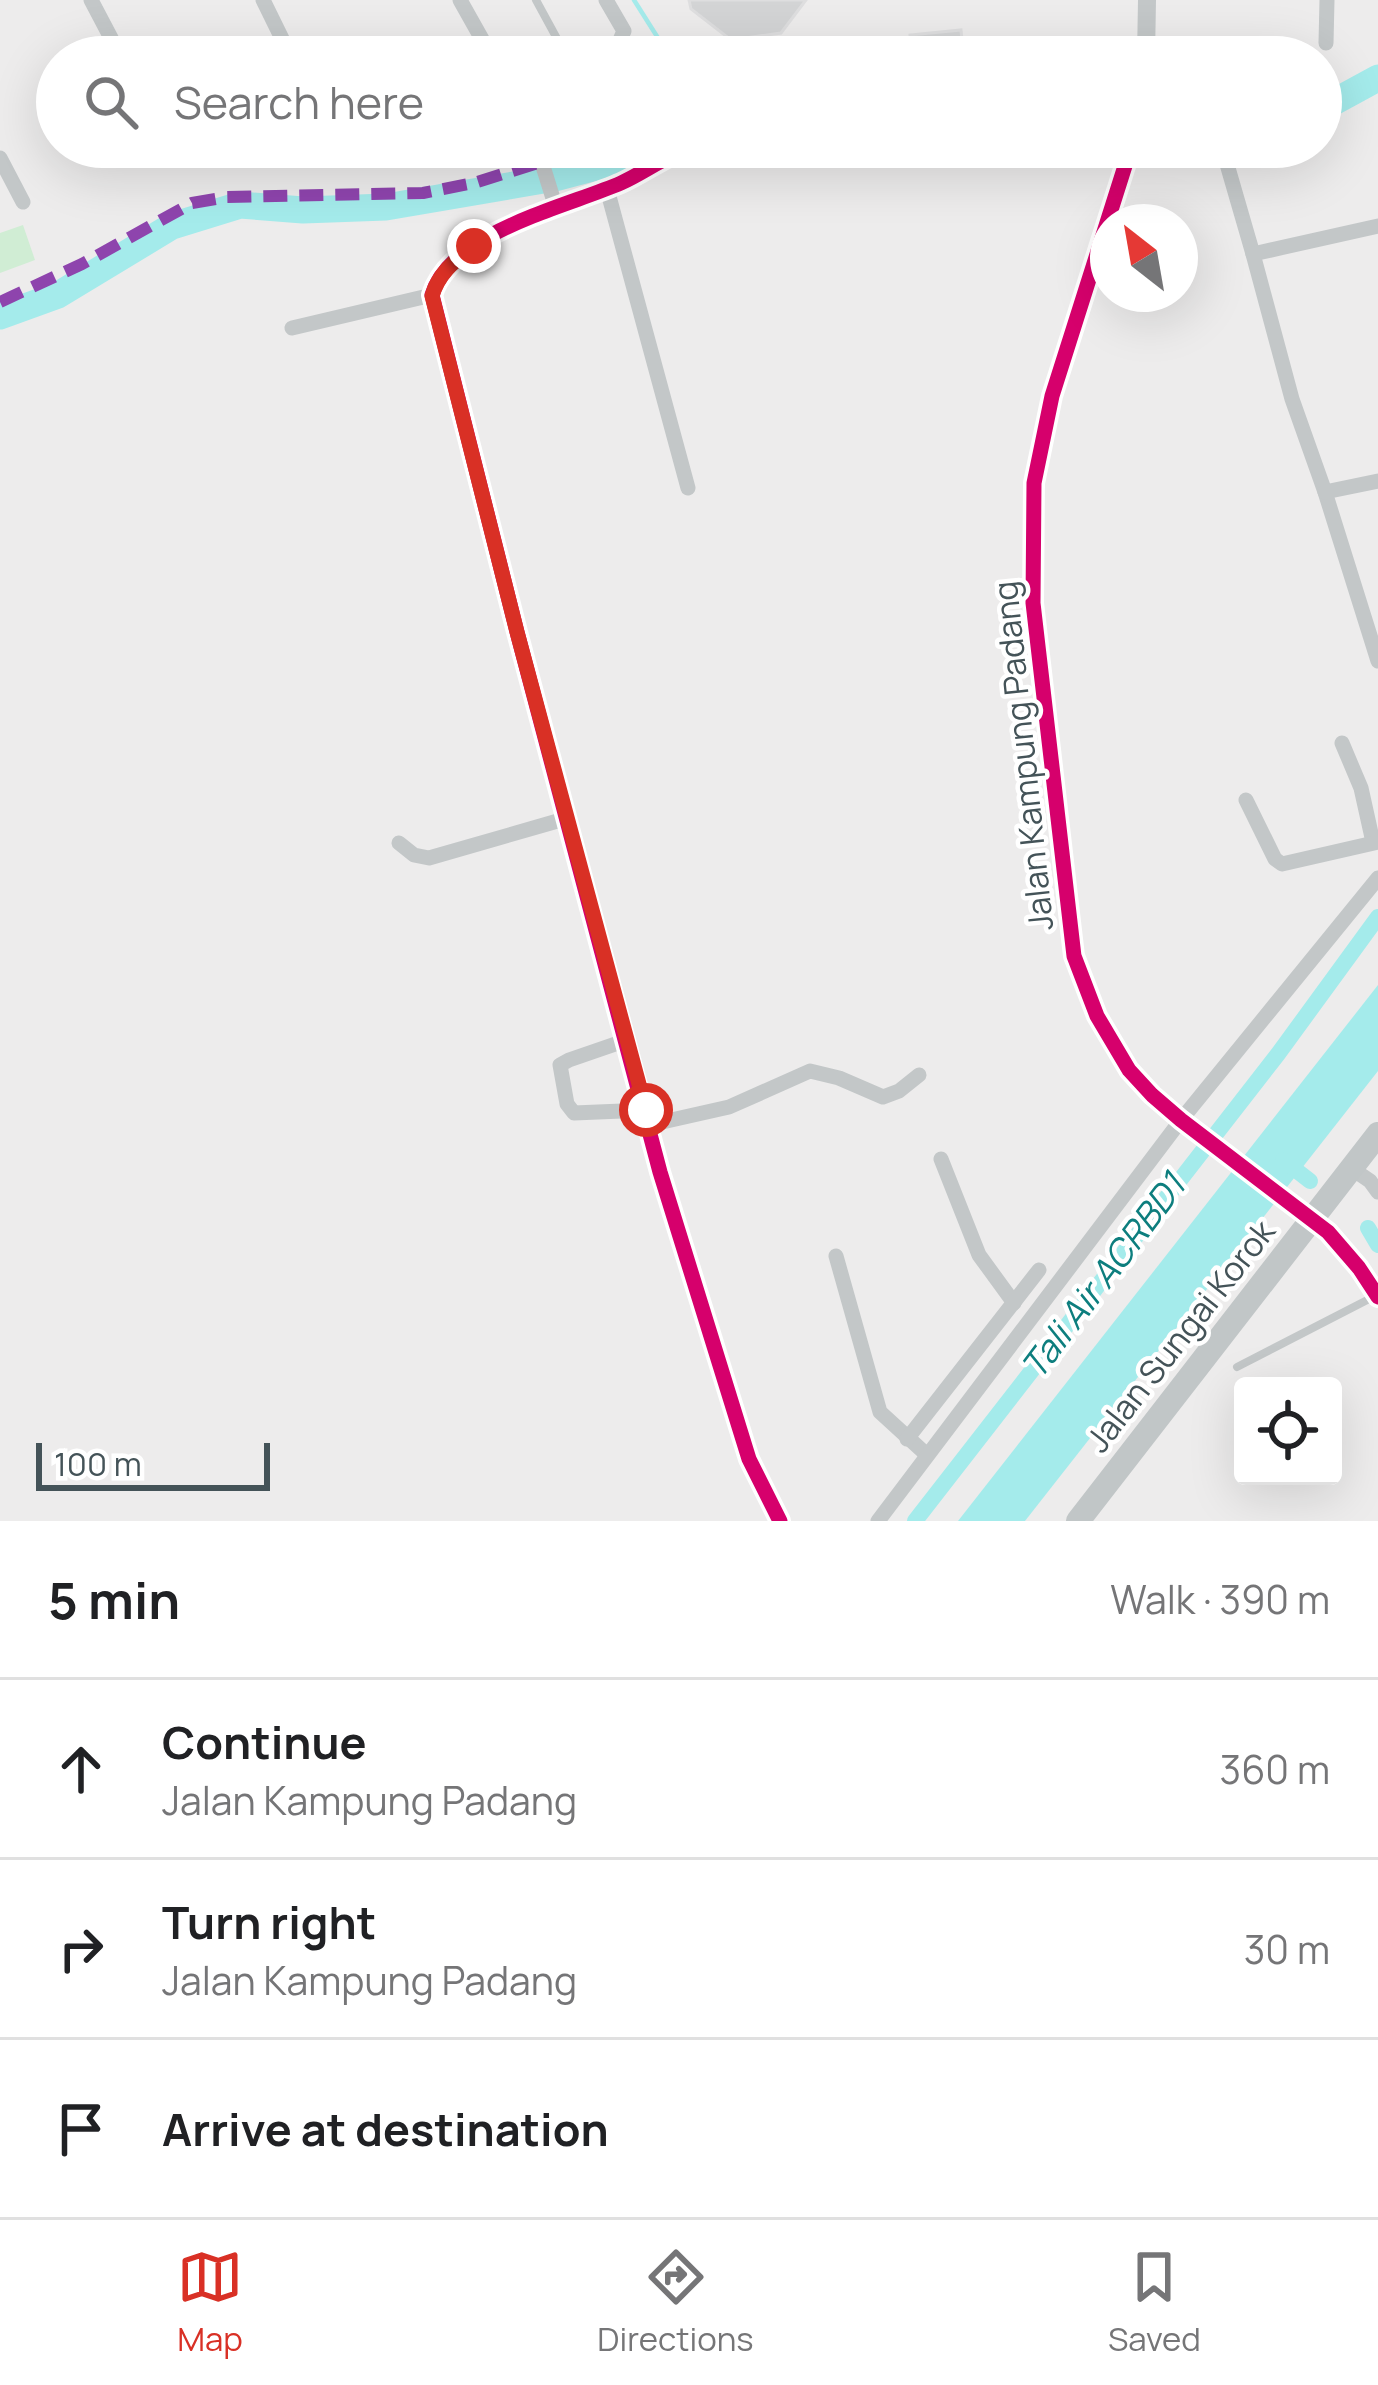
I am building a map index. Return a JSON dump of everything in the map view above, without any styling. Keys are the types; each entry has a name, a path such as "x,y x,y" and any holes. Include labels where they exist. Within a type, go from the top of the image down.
{"main road":[{"name":"Jalan Sungai Korok","path":"1078,1521 1304,1215 1378,1134"}],"street":[{"path":"91,0 110,36"},
{"path":"263,0 281,36"},
{"path":"460,0 480,36"},
{"path":"606,0 624,31 622,36"},
{"path":"1146,36 1147,0"},
{"path":"1326,36 1327,0"},
{"path":"0,158 23,202"},
{"path":"544,168 554,202"},
{"path":"648,168 607,189 554,202 474,246 448,266 432,296 660,1172 749,1459 780,1521"},
{"name":"Jalan Kampung Padang","path":"1124,168 1059,374 1034,483 1033,603 1074,956 1115,1049 1152,1095 1304,1215"},
{"path":"1228,168 1292,399 1378,661"},
{"path":"607,189 688,488"},
{"path":"1253,254 1378,226"},
{"path":"292,328 432,296"},
{"path":"1325,492 1378,481"},
{"path":"1246,800 1275,859 1282,864 1376,842 1342,743"},
{"path":"399,843 414,855 429,858 568,818"},
{"path":"878,1521 1378,878"},
{"path":"627,1040 560,1065 567,1104 574,1112 647,1117 729,1107 810,1071 883,1096 899,1091 919,1075"},
{"path":"941,1159 979,1255 1014,1304"},
{"path":"1351,1168 1370,1180 1378,1192"},
{"path":"1304,1215 1342,1247 1377,1296"},
{"path":"836,1256 880,1412 927,1455"},
{"path":"907,1438 1040,1270"}],"lane":[{"path":"536,0 556,36"},
{"path":"1237,1367 1377,1296"}],"green space":[{"path":"23,225 35,260 0,273 0,233"}],"water":[{"path":"1378,985 1378,1071 1025,1521 958,1521"}],"building":[{"path":"689,0 806,0 781,33 760,36 726,36 691,9"},
{"path":"961,30 962,36 910,36"}],"waterway":[{"path":"634,0 657,36"},
{"path":"1342,98 1378,78"},
{"path":"0,316 58,295 172,226 240,205 303,210 386,207 593,168"},
{"name":"Tali Air ACRBD1","path":"915,1521 1278,1054 1378,917"},
{"path":"1283,1160 1310,1181"},
{"path":"1368,1228 1378,1245"}],"marked path":[{"path":"0,302 82,264 192,203 227,197 423,193 522,168"}],"cycle path":[{"path":"649,168 486,238 443,273 432,295 660,1172 749,1459 780,1521"},
{"path":"1124,168 1052,396 1034,483 1033,603 1074,956 1097,1016 1129,1070 1181,1120 1328,1232 1378,1297"}],"route":[{"path":"474,246 448,266 432,296 646,1110"}]}
